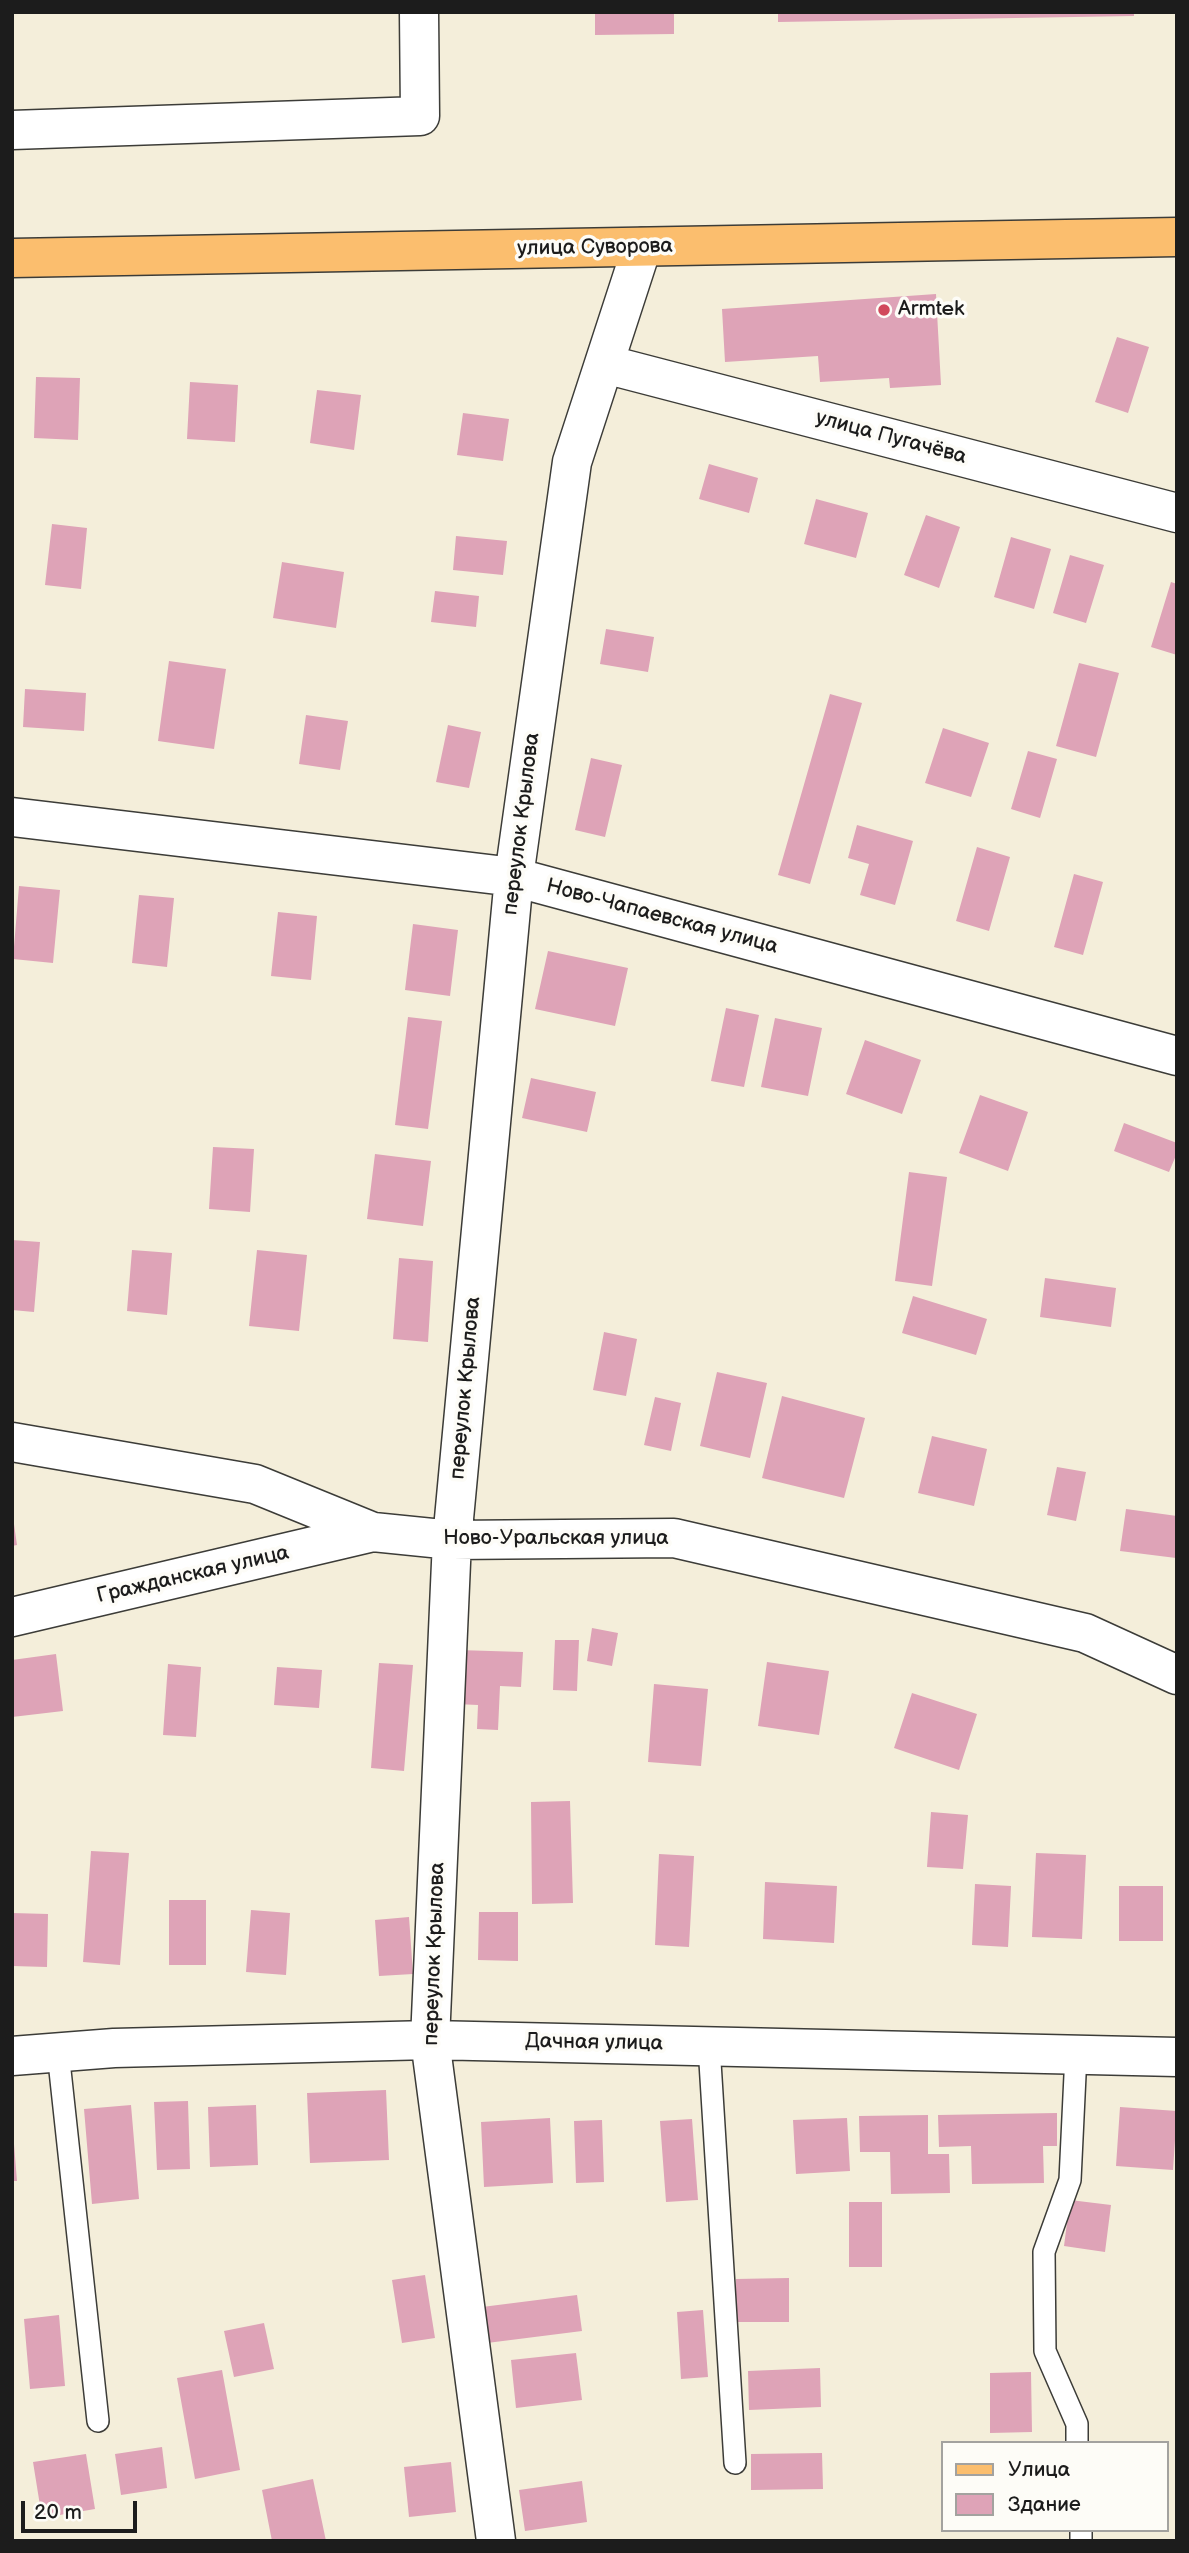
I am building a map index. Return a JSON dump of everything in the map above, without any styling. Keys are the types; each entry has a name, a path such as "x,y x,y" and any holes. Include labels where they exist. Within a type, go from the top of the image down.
{"main road":[{"name":"улица Суворова","path":"12,258 1177,237"}],"street":[{"path":"12,130 420,116 419,12"},
{"name":"переулок Крылова","path":"496,2541 430,2040 452,1539 514,877 572,462 642,247"},
{"name":"улица Пугачёва","path":"605,363 1177,513"},
{"name":"Ново-Чапаевская улица","path":"12,817 514,877 1177,1056"},
{"name":"Ново-Уральская улица","path":"12,1442 256,1484 373,1532 452,1539 674,1538 1085,1633 1177,1675"},
{"name":"Гражданская улица","path":"12,1617 373,1532"},
{"name":"Дачная улица","path":"12,2056 114,2048 430,2040 1177,2057"}],"lane":[{"path":"709,2046 735,2463"},
{"path":"58,2052 98,2421"},
{"path":"1076,2054 1070,2180 1044,2252 1044,2264 1045,2351 1077,2424 1077,2441"}],"building":[{"path":"595,12 674,12 674,34 595,35"},
{"path":"778,12 1134,12 1134,16 778,22"},
{"path":"936,294 941,385 890,388 889,378 820,382 818,356 725,362 722,309"},
{"path":"1117,337 1149,347 1128,413 1095,402"},
{"path":"36,377 80,378 78,440 34,438"},
{"path":"190,382 238,385 235,442 187,439"},
{"path":"317,390 361,395 354,450 310,443"},
{"path":"463,413 509,419 503,461 457,455"},
{"path":"709,464 758,478 749,513 699,499"},
{"path":"816,499 868,513 856,558 804,544"},
{"path":"926,515 960,527 939,588 904,575"},
{"path":"52,524 87,528 81,589 45,585"},
{"path":"456,536 507,541 503,575 453,570"},
{"path":"1011,537 1051,549 1034,609 994,597"},
{"path":"1070,555 1104,565 1086,623 1053,613"},
{"path":"282,562 344,572 336,628 273,618"},
{"path":"1171,582 1177,584 1177,655 1151,647"},
{"path":"435,591 479,596 476,627 431,622"},
{"path":"606,629 654,637 648,672 600,664"},
{"path":"169,661 226,669 214,749 158,741"},
{"path":"1079,663 1119,673 1096,757 1056,746"},
{"path":"25,689 86,693 84,731 23,727"},
{"path":"830,694 862,703 810,884 778,875"},
{"path":"306,715 348,721 340,770 299,764"},
{"path":"448,725 481,732 469,788 436,782"},
{"path":"943,728 989,743 971,797 925,783"},
{"path":"1028,751 1057,759 1040,818 1011,809"},
{"path":"591,758 622,765 605,837 575,830"},
{"path":"857,825 913,841 895,905 860,895 869,864 848,858"},
{"path":"977,847 1010,857 989,931 956,921"},
{"path":"1074,874 1103,882 1083,955 1054,947"},
{"path":"19,886 60,890 53,963 13,959"},
{"path":"139,895 174,898 167,967 132,963"},
{"path":"278,912 317,916 311,980 271,976"},
{"path":"413,924 458,930 450,996 405,990"},
{"path":"548,951 628,968 615,1026 535,1009"},
{"path":"726,1008 759,1015 744,1087 711,1081"},
{"path":"408,1017 442,1021 428,1129 395,1125"},
{"path":"775,1018 822,1028 808,1096 761,1087"},
{"path":"865,1040 921,1060 902,1114 846,1094"},
{"path":"531,1078 596,1092 587,1132 522,1118"},
{"path":"980,1095 1028,1112 1008,1171 959,1153"},
{"path":"1124,1123 1177,1143 1177,1153 1169,1172 1114,1151"},
{"path":"213,1147 254,1149 250,1212 209,1209"},
{"path":"375,1154 431,1161 423,1226 367,1219"},
{"path":"909,1172 947,1177 932,1286 895,1281"},
{"path":"12,1240 40,1242 34,1312 12,1310"},
{"path":"132,1250 172,1253 167,1315 127,1311"},
{"path":"257,1250 307,1255 299,1331 249,1326"},
{"path":"399,1258 433,1261 428,1342 393,1339"},
{"path":"1045,1278 1116,1288 1111,1327 1040,1317"},
{"path":"913,1296 987,1319 976,1355 902,1333"},
{"path":"604,1332 637,1339 626,1396 593,1390"},
{"path":"717,1372 767,1383 750,1458 700,1446"},
{"path":"782,1396 865,1418 844,1498 762,1478"},
{"path":"655,1397 681,1403 671,1451 644,1445"},
{"path":"932,1436 987,1449 974,1506 918,1493"},
{"path":"1057,1467 1086,1472 1076,1521 1047,1515"},
{"path":"1126,1509 1177,1516 1176,1558 1120,1551"},
{"path":"14,1524 17,1545 12,1546 12,1525"},
{"path":"592,1628 618,1633 612,1666 587,1661"},
{"path":"555,1640 579,1640 577,1691 553,1690"},
{"path":"458,1650 523,1652 521,1687 500,1686 498,1730 477,1729 478,1705 455,1704"},
{"path":"56,1654 63,1711 12,1717 12,1660"},
{"path":"767,1662 829,1671 819,1735 758,1726"},
{"path":"379,1663 413,1665 404,1771 371,1768"},
{"path":"168,1664 201,1667 196,1737 163,1735"},
{"path":"277,1667 322,1670 319,1708 274,1705"},
{"path":"654,1684 708,1689 701,1766 648,1762"},
{"path":"912,1693 977,1714 959,1770 894,1748"},
{"path":"570,1801 573,1903 532,1904 531,1802"},
{"path":"931,1812 968,1815 963,1869 927,1867"},
{"path":"91,1851 129,1853 120,1965 83,1962"},
{"path":"1036,1853 1086,1855 1082,1939 1032,1937"},
{"path":"659,1854 694,1856 689,1947 655,1945"},
{"path":"765,1882 837,1886 834,1943 763,1939"},
{"path":"975,1884 1011,1886 1008,1947 972,1945"},
{"path":"1119,1886 1163,1886 1163,1941 1119,1941"},
{"path":"169,1900 206,1900 206,1965 169,1965"},
{"path":"251,1910 290,1913 286,1975 246,1972"},
{"path":"479,1912 518,1912 518,1961 478,1960"},
{"path":"12,1913 48,1914 47,1967 12,1966"},
{"path":"409,1917 413,1974 379,1976 375,1920"},
{"path":"386,2090 389,2160 310,2163 307,2093"},
{"path":"188,2101 190,2169 157,2170 154,2102"},
{"path":"131,2105 139,2199 92,2204 84,2109"},
{"path":"256,2105 258,2165 210,2167 208,2107"},
{"path":"1120,2107 1177,2111 1173,2170 1116,2166"},
{"path":"1057,2113 1057,2146 1043,2146 1044,2183 972,2184 971,2146 939,2147 938,2115"},
{"path":"928,2115 928,2154 949,2154 950,2193 891,2194 890,2152 860,2152 859,2116"},
{"path":"550,2118 553,2183 484,2187 481,2122"},
{"path":"847,2118 850,2171 796,2174 793,2120"},
{"path":"692,2119 698,2200 666,2202 660,2121"},
{"path":"602,2120 604,2182 576,2183 574,2121"},
{"path":"14,2144 17,2181 12,2181"},
{"path":"1070,2200 1111,2205 1105,2252 1064,2246"},
{"path":"849,2202 882,2202 882,2267 849,2267"},
{"path":"425,2275 435,2338 402,2343 392,2280"},
{"path":"789,2278 789,2322 736,2322 736,2279"},
{"path":"577,2295 582,2331 487,2343 482,2307"},
{"path":"703,2310 708,2377 681,2379 677,2312"},
{"path":"59,2315 65,2386 30,2389 24,2319"},
{"path":"264,2323 274,2369 234,2377 224,2331"},
{"path":"576,2353 582,2400 516,2408 511,2360"},
{"path":"820,2368 821,2407 749,2410 748,2371"},
{"path":"222,2370 240,2470 195,2479 177,2378"},
{"path":"1031,2372 1032,2432 990,2433 990,2373"},
{"path":"162,2447 167,2488 121,2495 115,2454"},
{"path":"822,2453 823,2489 751,2490 751,2454"},
{"path":"86,2454 95,2509 42,2518 33,2462"},
{"path":"451,2462 456,2512 409,2517 404,2467"},
{"path":"313,2479 326,2541 272,2541 262,2490"},
{"path":"582,2481 587,2522 525,2531 519,2490"}],"place":[{"name":"Armtek","path":"884,310"}]}
